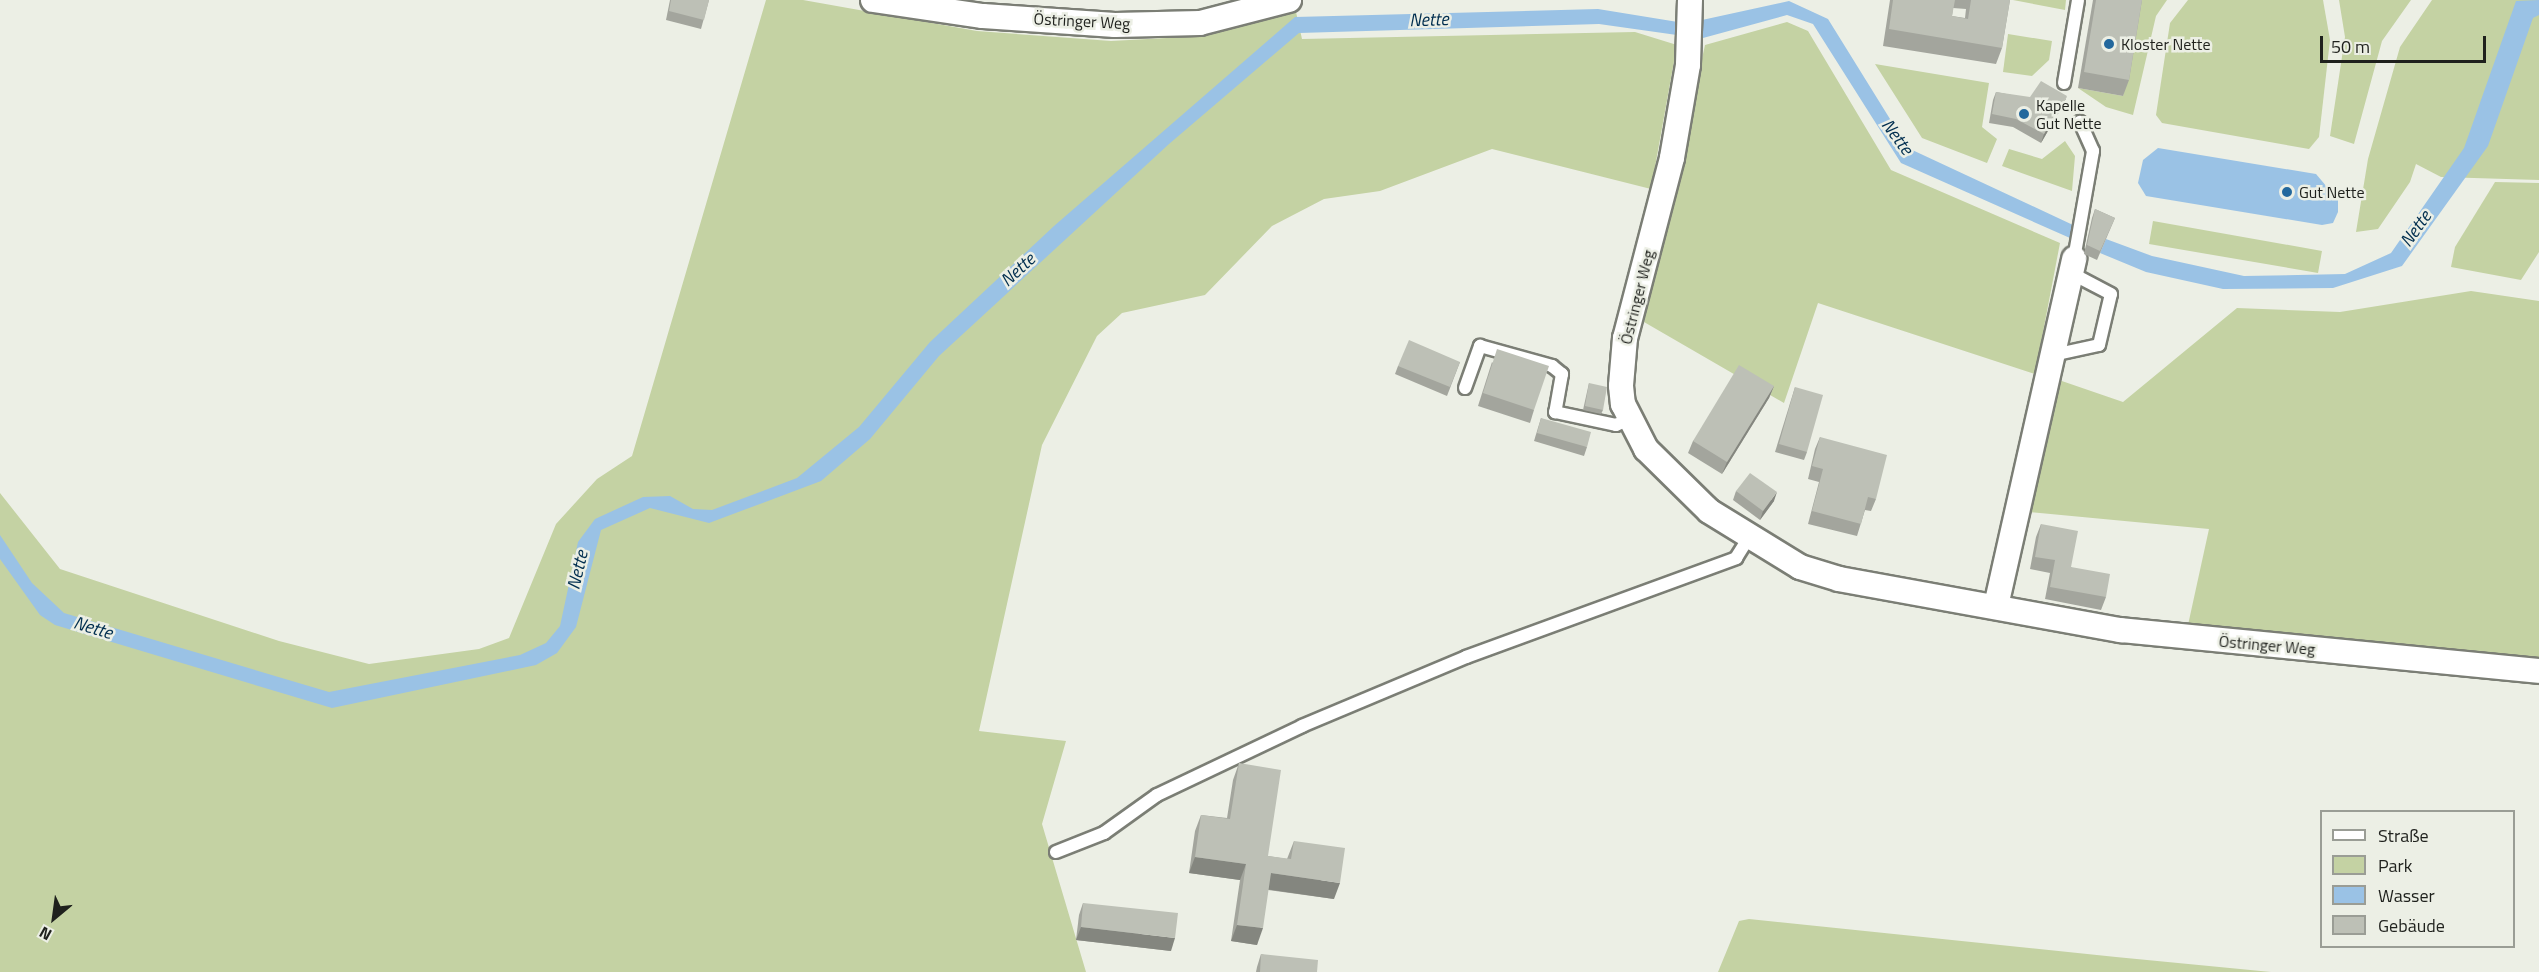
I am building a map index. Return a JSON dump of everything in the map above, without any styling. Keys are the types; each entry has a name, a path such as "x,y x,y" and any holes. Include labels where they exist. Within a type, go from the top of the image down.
{"street":[{"name":"Östringer Weg","path":"873,0 983,16 1115,25 1200,23 1288,0"},
{"name":"Östringer Weg","path":"1691,5 1688,64 1672,158 1625,338 1621,386 1629,419 1668,474 1748,539 1800,567 1839,579 2164,636 2539,671"},
{"path":"1996,606 2073,266"}],"lane":[{"path":"2064,83 2078,0"},
{"path":"2053,355 2099,345 2111,294 2073,266 2084,217 2093,152 2080,122"},
{"path":"1465,388 1480,346 1552,366 1562,374 1556,412 1616,425 1629,419"},
{"path":"1056,852 1104,832 1157,795 1302,726 1466,657 1736,558 1748,539"}],"green space":[{"path":"766,0 803,0 977,31 1111,41 1203,36 1294,3 1302,39 1635,32 1677,45 1651,189 1492,149 1380,191 1324,199 1272,226 1205,295 1122,313 1097,336 1042,445 979,731 1066,741 1042,824 1086,972 0,972 0,493 60,569 279,641 369,664 479,649 509,638 556,524 597,479 632,456"},
{"path":"2013,0 2066,0 2065,10"},
{"path":"2139,0 2167,0 2156,16 2133,115 2106,107 2078,88 2123,96"},
{"path":"2188,0 2323,0 2330,40 2319,137 2309,149 2162,123 2156,115 2170,23"},
{"path":"2339,0 2411,0 2382,41 2354,144 2330,136 2345,37"},
{"path":"2432,0 2539,0 2539,180 2441,177 2416,164 2410,182 2378,229 2356,232 2368,159 2400,47"},
{"path":"1787,22 1808,31 1891,170 2060,243 2035,374 1818,303 1784,403 1644,322 1705,45"},
{"path":"2008,34 2052,41 2049,60 2032,76 2003,72"},
{"path":"1875,64 1989,83 1982,127 1997,139 1987,163 1922,138"},
{"path":"2065,141 2075,156 2072,191 2002,166 2009,149 2042,159"},
{"path":"2495,182 2539,183 2539,252 2521,280 2451,267 2455,247"},
{"path":"2153,221 2322,251 2318,273 2149,244"},
{"path":"2471,291 2539,301 2539,659 2188,625 2209,529 2029,512 2056,379 2123,402 2237,308 2340,312"},
{"path":"1749,919 2271,972 1718,972 1739,921"}],"water":[{"name":"Nette","path":"2539,0 2539,15 2533,18 2488,146 2402,266 2333,288 2223,289 2146,272 2100,253 2106,239 2152,256 2244,276 2345,274 2391,253 2464,148 2516,1"},
{"name":"Nette","path":"1789,1 1828,19 1908,148 2073,225 2070,238 1901,163 1813,24 1787,15 1703,38 1702,20"},
{"name":"Nette","path":"1598,9 1684,23 1684,36 1599,24 1299,33 1169,144 939,356 870,439 821,481 709,523 650,508 601,530 576,627 557,653 536,665 332,708 55,625 40,615 0,559 0,535 32,583 64,613 329,692 520,655 546,643 560,626 578,542 595,519 643,497 670,496 693,509 712,510 797,478 859,427 930,342 1054,226 1295,17"},
{"path":"2158,148 2316,174 2338,200 2338,212 2333,223 2322,225 2146,196 2138,183 2143,160"}],"building":[{"path":"671,0 709,0 704,20 669,11"},
{"path":"1893,0 1955,0 1952,16 1968,19 1971,0 2010,0 2002,48 1889,29"},
{"name":"Kloster Nette","path":"2096,0 2142,0 2129,80 2084,72"},
{"name":"Kapelle Gut Nette","path":"2041,81 2067,96 2044,134 2016,119 1992,114 1996,92 2030,97"},
{"path":"2095,209 2115,218 2100,251 2087,245"},
{"path":"1409,340 1460,362 1450,387 1398,366"},
{"path":"1497,349 1549,366 1534,410 1483,393"},
{"path":"1739,365 1774,386 1727,462 1693,441"},
{"path":"1589,383 1607,387 1603,410 1585,406"},
{"path":"1795,387 1823,395 1807,452 1779,444"},
{"path":"1541,418 1591,432 1587,447 1537,433"},
{"path":"1820,437 1887,455 1876,499 1868,497 1861,524 1812,511 1823,469 1812,466"},
{"path":"1750,473 1777,492 1763,511 1736,491"},
{"path":"2041,524 2078,531 2071,567 2110,574 2106,597 2050,587 2055,560 2035,557"},
{"path":"1239,763 1281,770 1268,856 1291,859 1294,841 1345,848 1340,883 1271,873 1263,928 1237,925 1246,864 1195,857 1201,815 1230,819"},
{"path":"1083,903 1178,913 1175,938 1081,927"},
{"path":"1261,954 1318,960 1317,972 1260,972"}],"place":[{"name":"Kloster Nette","path":"2109,44"},
{"name":"Kapelle Gut Nette","path":"2024,114"},
{"name":"Gut Nette","path":"2287,192"}]}
